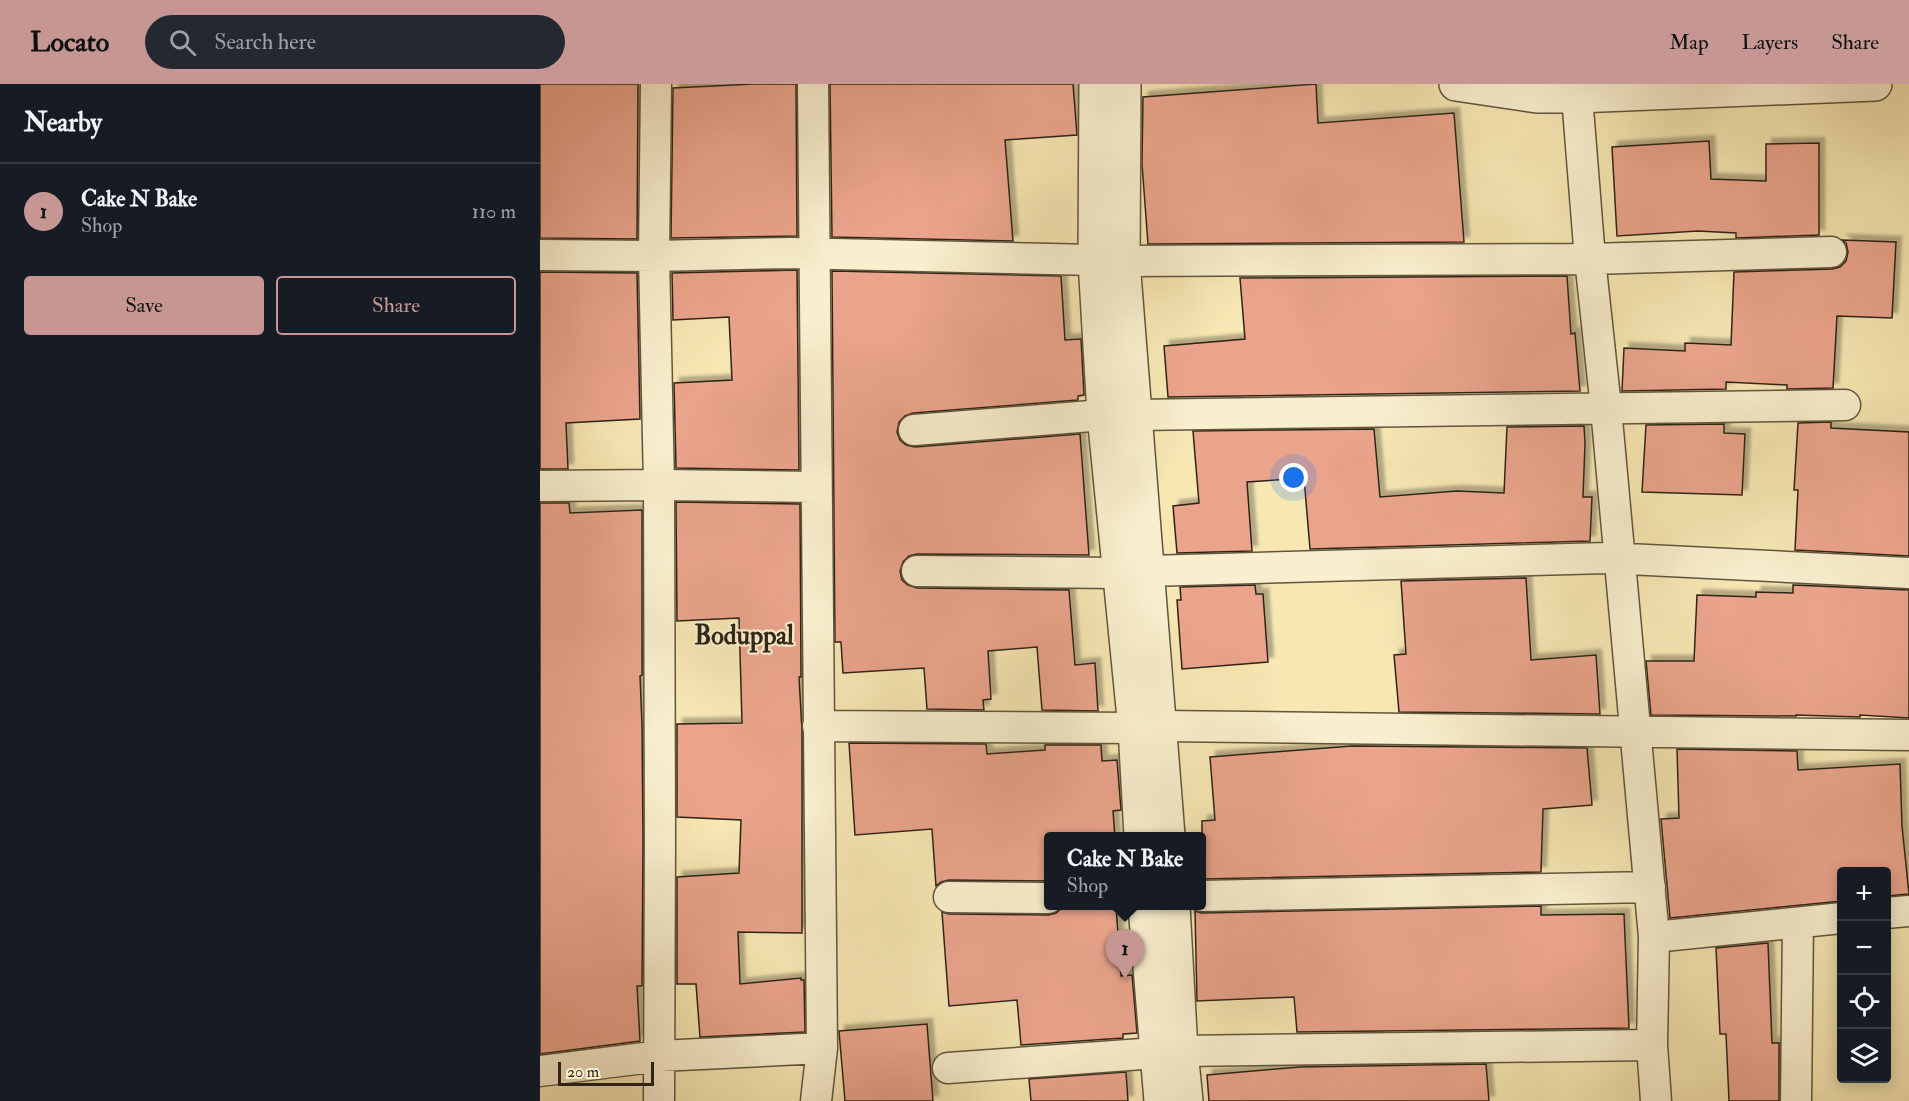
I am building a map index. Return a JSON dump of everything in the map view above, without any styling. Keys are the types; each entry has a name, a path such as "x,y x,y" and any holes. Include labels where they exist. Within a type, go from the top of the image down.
{"street":[{"path":"656,84 654,256 659,485 659,1101"},
{"path":"813,84 822,1048 816,1101"},
{"path":"1096,84 1109,260 1136,415 1133,572"},
{"path":"1124,84 1109,260 1104,415 1133,572 1148,727 1167,832"},
{"path":"1456,84 1536,90 1577,96 1866,84"},
{"path":"1577,96 1590,259 1637,731 1654,937 1652,1045 1656,1101"},
{"path":"540,255 814,254 1109,260 1590,259 1831,252"},
{"path":"1136,415 1845,405"},
{"path":"914,430 1104,415"},
{"path":"540,486 815,487"},
{"path":"916,571 1133,572 1620,559 1909,573"},
{"path":"818,726 1909,735"},
{"path":"1141,832 1148,727"},
{"path":"1206,896 1650,887"},
{"path":"949,897 1044,897"},
{"path":"1146,910 1169,1052 1186,1101"},
{"path":"1161,1101 1169,1052 1173,910"},
{"path":"1891,913 1909,911"},
{"path":"1654,937 1837,918"},
{"path":"1796,1101 1798,922"},
{"path":"948,1068 1169,1052 1652,1045"},
{"path":"540,1071 660,1056 822,1048"}],"building":[{"path":"540,84 638,84 637,239 540,238"},
{"path":"796,84 797,236 671,238 673,88"},
{"path":"830,84 1073,84 1077,135 1005,140 1013,241 832,237"},
{"path":"1316,84 1318,123 1454,113 1464,242 1148,244 1142,164 1143,97"},
{"path":"1709,141 1711,179 1766,181 1766,144 1819,143 1819,235 1736,238 1736,233 1698,231 1617,236 1612,147"},
{"path":"1842,240 1896,242 1892,318 1837,316 1833,388 1787,389 1787,385 1726,382 1726,389 1622,391 1624,348 1685,351 1685,343 1731,345 1734,272 1840,267 1846,261 1848,252 1846,243"},
{"path":"797,270 799,470 676,468 674,383 732,380 729,317 673,320 672,273"},
{"path":"832,271 1061,276 1065,340 1081,339 1084,395 1078,396 1078,400 913,413 905,416 899,422 897,432 900,440 906,445 915,447 1080,434 1089,555 917,554 909,556 903,562 900,571 902,580 917,588 1069,590 1075,665 1095,663 1098,711 1042,710 1037,647 988,651 991,699 983,700 984,710 927,709 924,668 843,673 841,642 835,642"},
{"path":"540,272 637,273 640,419 566,423 568,469 540,469"},
{"path":"1567,276 1571,334 1575,333 1580,391 1168,397 1164,346 1245,339 1240,278"},
{"path":"1831,422 1831,428 1909,432 1909,556 1795,550 1798,490 1794,490 1798,423"},
{"path":"1724,424 1724,433 1745,434 1742,495 1642,492 1646,425"},
{"path":"1584,426 1583,497 1592,497 1590,541 1310,549 1304,478 1247,482 1252,551 1177,553 1173,506 1199,503 1193,431 1374,429 1380,497 1457,491 1504,493 1507,427"},
{"path":"676,502 800,504 801,677 799,677 802,730 802,933 738,932 740,984 801,978 804,980 805,1032 700,1037 696,984 677,984 677,877 739,873 741,820 677,817 677,724 742,723 739,618 677,621"},
{"path":"540,503 569,503 570,513 642,510 642,675 640,676 643,840 642,986 637,986 640,1041 540,1054"},
{"path":"1526,578 1531,660 1596,655 1600,714 1399,712 1394,655 1406,654 1401,581"},
{"path":"1255,585 1256,594 1263,594 1268,662 1182,669 1177,600 1181,600 1180,587"},
{"path":"1793,585 1909,590 1909,718 1860,715 1860,717 1651,715 1646,661 1694,661 1697,595 1756,597 1756,592 1793,593"},
{"path":"849,743 986,744 987,754 1045,750 1045,745 1101,745 1102,761 1117,760 1121,810 1113,811 1115,832 1044,832 1044,881 949,880 936,886 932,829 855,835"},
{"path":"1352,746 1587,748 1592,805 1543,809 1541,872 1206,879 1206,832 1202,832 1202,821 1215,820 1210,757"},
{"path":"1677,749 1797,751 1798,770 1900,764 1902,826 1909,894 1891,896 1891,867 1837,867 1837,901 1670,918 1661,819 1679,818"},
{"path":"1541,906 1541,915 1624,914 1629,1028 1297,1032 1294,997 1197,1001 1195,911 1202,913"},
{"path":"1060,910 1116,910 1121,976 1132,975 1137,1033 1123,1034 1123,1038 1021,1045 1017,1000 949,1006 942,912 949,914 1048,915"},
{"path":"1768,943 1772,1043 1779,1043 1779,1101 1729,1101 1726,1034 1720,1034 1716,948"},
{"path":"927,1024 933,1101 845,1101 839,1031"},
{"path":"1486,1064 1489,1101 1209,1101 1207,1075 1300,1067"},
{"path":"1126,1072 1128,1101 1031,1101 1029,1079"}],"place":[{"name":"Cake N Bake","path":"1125,979"}],"district":[{"name":"Boduppal","path":"744,635"}]}
